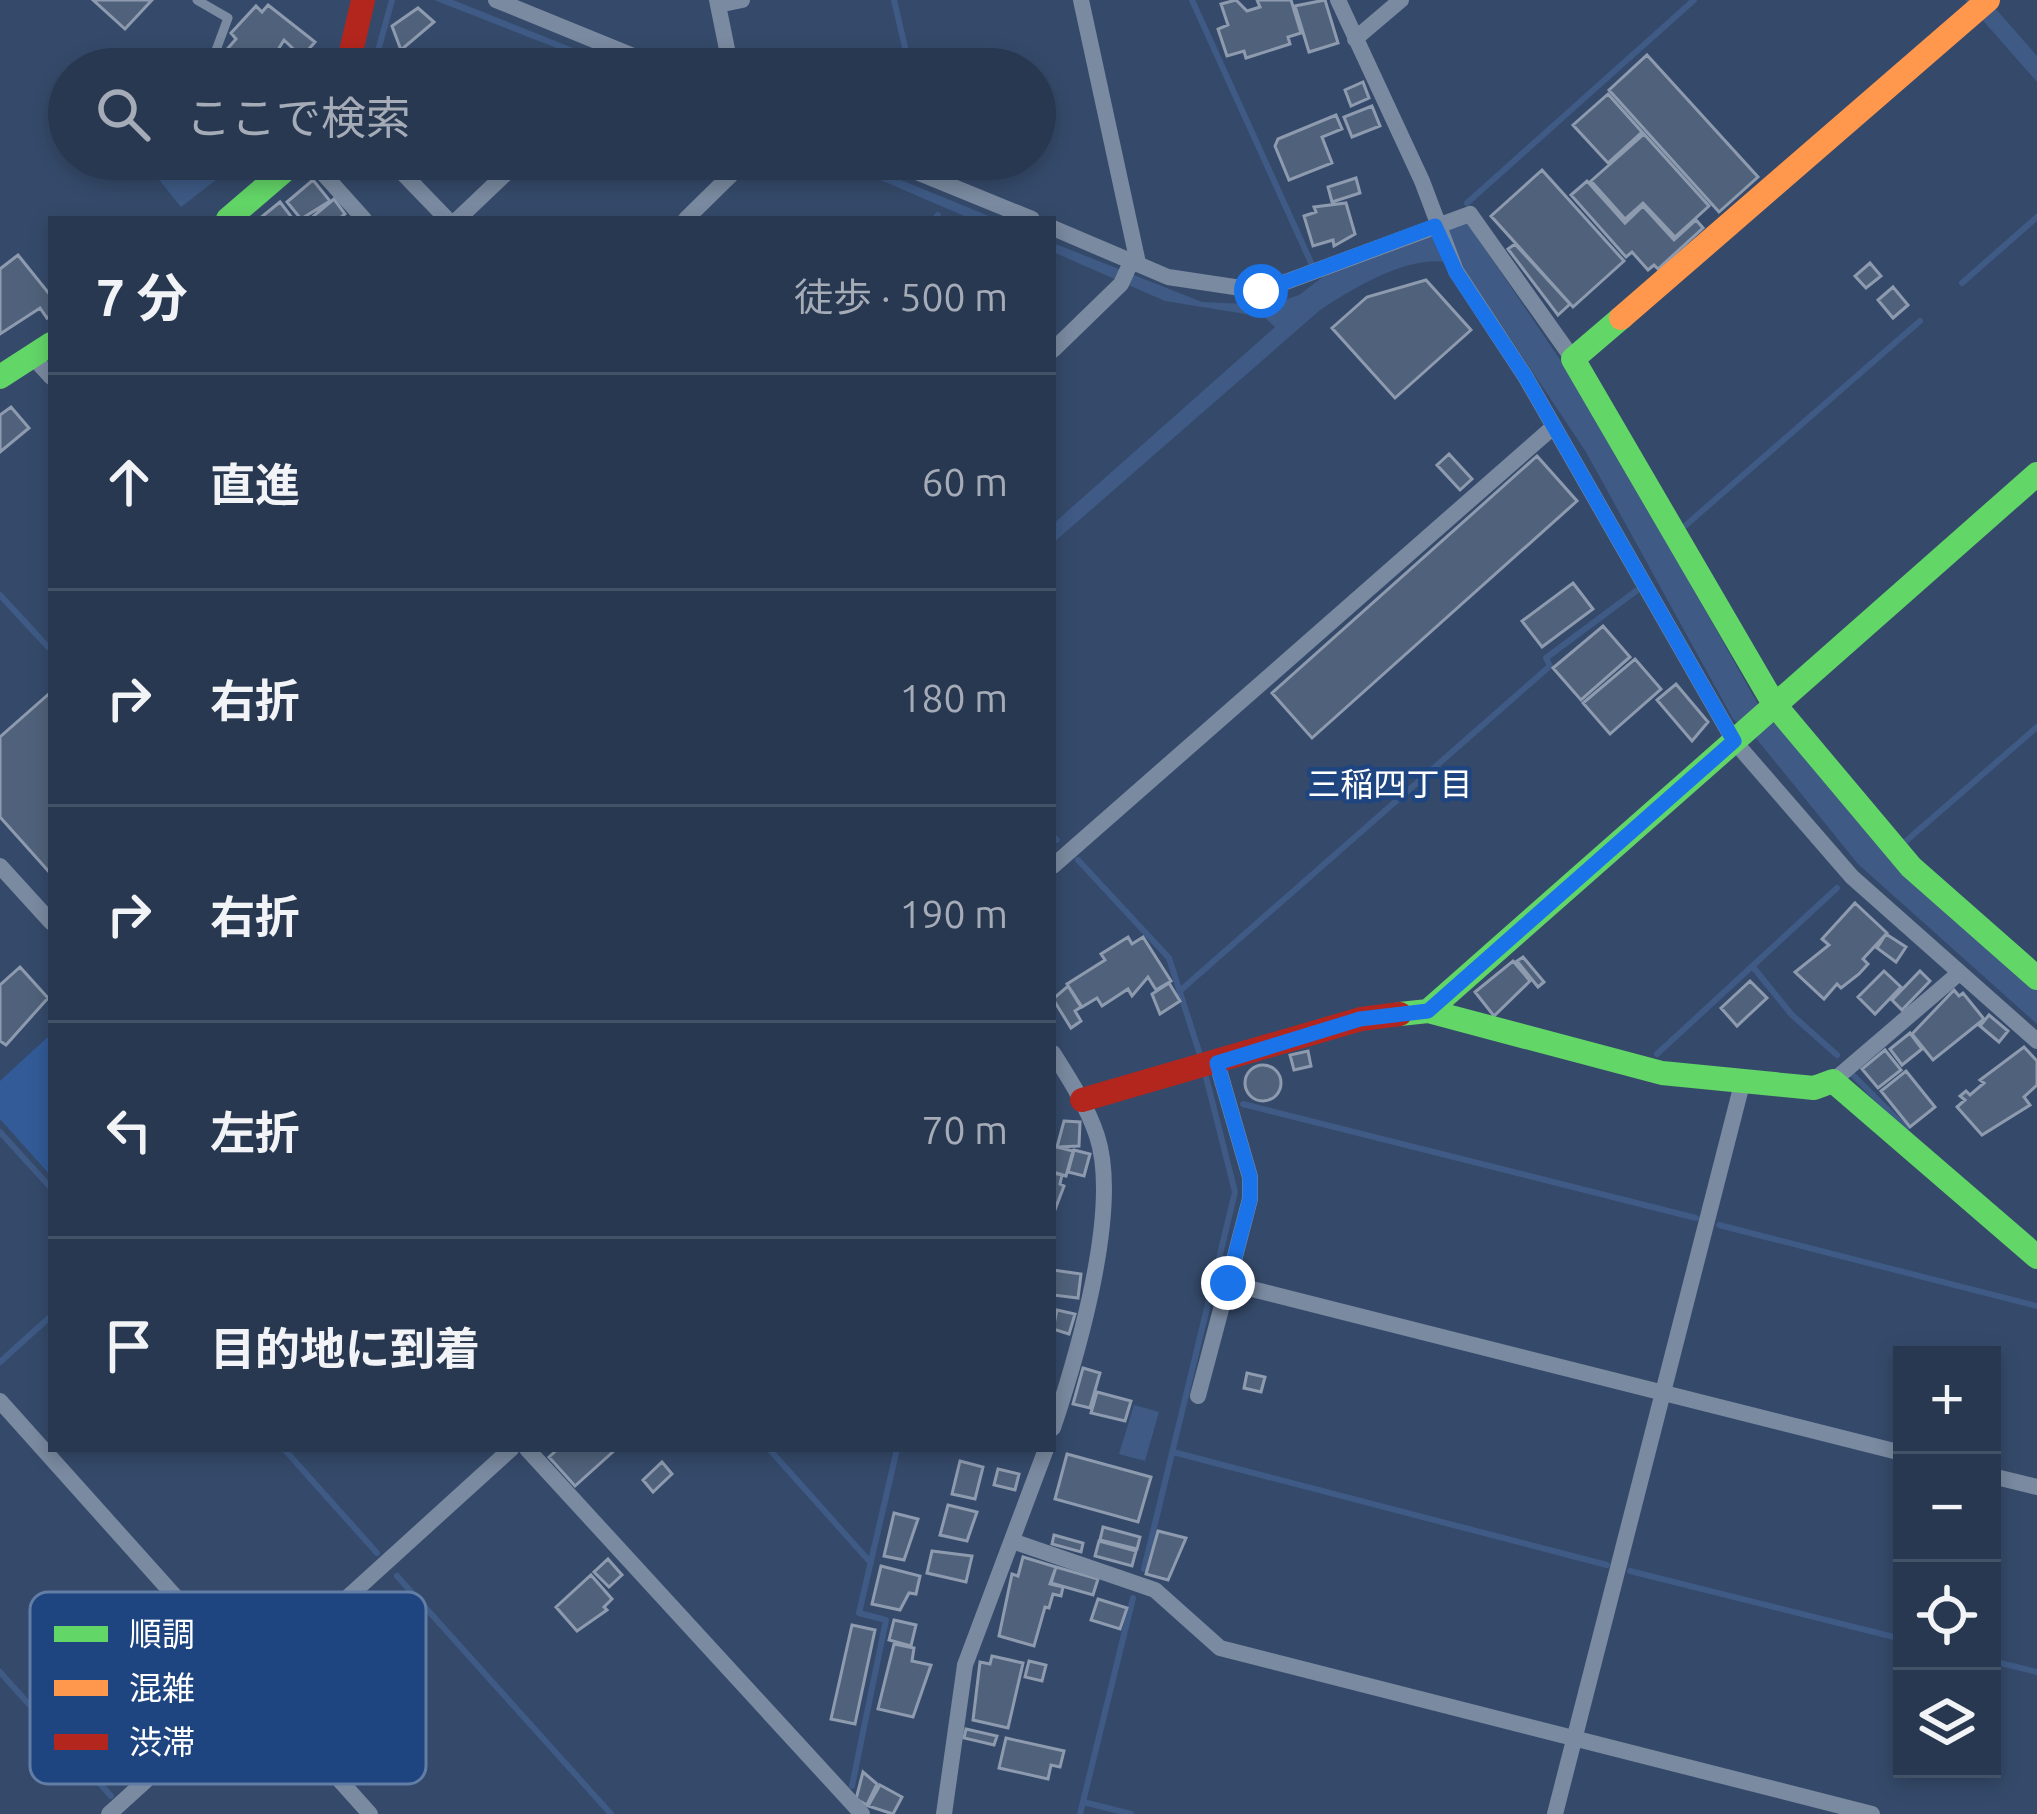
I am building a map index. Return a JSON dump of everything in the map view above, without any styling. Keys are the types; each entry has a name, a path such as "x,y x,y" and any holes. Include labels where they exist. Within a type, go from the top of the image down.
{"street":[{"path":"352,48 363,0"},
{"path":"496,0 614,48"},
{"path":"727,48 718,3 742,0"},
{"path":"1056,347 1121,284 1135,261 1081,0"},
{"path":"1338,0 1422,181 1456,272 1738,737 1852,877 2037,1041"},
{"path":"1355,38 1401,0"},
{"path":"1574,359 1988,0"},
{"path":"232,216 274,180"},
{"path":"329,180 361,216"},
{"path":"409,180 444,216"},
{"path":"461,216 499,180"},
{"path":"689,216 726,180"},
{"path":"936,180 1025,216"},
{"path":"1056,228 1168,277 1261,291 1470,214 1574,359 1772,706 1911,867 2037,979"},
{"path":"0,376 42,350"},
{"path":"1056,863 1552,428"},
{"path":"1428,1011 2037,474"},
{"path":"0,866 48,919"},
{"path":"1082,1100 1360,1019 1428,1011 1584,1055 1742,1084 1814,1088 1833,1081 1958,974"},
{"path":"1056,1058 1099,1140 1104,1197 1080,1348 1056,1419"},
{"path":"1198,1396 1250,1199 1250,1177 1217,1063"},
{"path":"1833,1081 2037,1257"},
{"path":"1555,1814 1742,1084"},
{"path":"1228,1283 1893,1451"},
{"path":"0,1401 172,1592"},
{"path":"354,1592 509,1452"},
{"path":"530,1452 862,1814"},
{"path":"944,1814 965,1665 1045,1452"},
{"path":"2001,1478 2037,1487"},
{"path":"1015,1542 1155,1589 1220,1648 1872,1814"},
{"path":"109,1814 142,1784"},
{"path":"343,1784 370,1814"}],"lane":[{"path":"197,0 228,18 217,48"}],"shaded area":[{"path":"434,0 453,0 573,48 556,48"},
{"path":"1965,0 1988,0 2037,56 2037,82"},
{"path":"159,180 216,180 181,207"},
{"path":"881,180 901,180 989,216 964,216"},
{"path":"1467,222 1586,398 1768,722 1777,724 2037,989 2037,1024 1858,864 1755,737 1733,719 1586,452 1462,266 1426,262 1407,266 1320,310 1056,540 1056,521 1275,327 1264,317 1165,301 1056,253 1056,244 1202,302 1270,305 1299,295 1328,273"},
{"path":"48,1037 48,1173 0,1119 0,1081"},
{"path":"1134,1405 1159,1412 1145,1461 1119,1454"}],"building":[{"path":"93,0 152,0 125,29"},
{"path":"1236,0 1247,11 1260,7 1257,0 1291,0 1301,33 1288,37 1290,44 1246,58 1244,51 1227,56 1218,29 1228,25 1221,4"},
{"path":"1325,0 1338,43 1309,52 1295,6"},
{"path":"268,5 315,42 310,48 292,48 284,40 279,48 228,48 236,39 231,33 256,6 262,12"},
{"path":"418,8 434,22 403,48 392,26"},
{"path":"1647,55 1758,177 1719,212 1609,90"},
{"path":"1363,82 1369,98 1351,106 1345,90"},
{"path":"1608,94 1642,132 1608,163 1573,125"},
{"path":"1372,106 1380,126 1352,137 1344,117"},
{"path":"1336,115 1342,129 1322,137 1332,163 1289,180 1275,146 1278,139"},
{"path":"1644,134 1709,206 1675,237 1643,203 1625,219 1591,181"},
{"path":"1542,170 1624,261 1573,307 1491,216"},
{"path":"1356,178 1360,193 1332,202 1328,187"},
{"path":"313,180 330,201 306,216 299,216 287,202"},
{"path":"1587,181 1625,223 1643,206 1674,240 1696,220 1703,228 1658,269 1654,265 1648,270 1632,252 1626,257 1571,195"},
{"path":"334,199 345,214 343,216 314,216"},
{"path":"280,202 291,216 263,216"},
{"path":"1346,203 1355,234 1334,246 1333,240 1313,246 1304,216 1316,212 1314,207"},
{"path":"1515,244 1570,304 1558,315 1508,249"},
{"path":"18,255 48,292 48,317 40,308 0,334 0,269"},
{"path":"1870,263 1881,276 1866,288 1855,276"},
{"path":"1426,280 1471,330 1395,398 1332,328 1367,297"},
{"path":"1893,287 1908,305 1893,318 1878,300"},
{"path":"11,407 29,428 0,452 0,415"},
{"path":"1449,454 1472,479 1460,490 1437,465"},
{"path":"1537,456 1577,501 1312,738 1272,693"},
{"path":"1573,583 1593,609 1542,647 1522,621"},
{"path":"1603,626 1630,657 1581,700 1553,668"},
{"path":"1635,659 1661,689 1610,734 1583,703"},
{"path":"1676,684 1708,722 1692,741 1657,700"},
{"path":"48,695 48,871 0,817 0,737"},
{"path":"1855,903 1887,933 1863,959 1868,964 1859,974 1841,988 1837,984 1824,999 1795,972 1829,945 1822,939"},
{"path":"1886,934 1906,947 1896,962 1877,948"},
{"path":"1128,937 1132,944 1143,937 1171,981 1156,990 1148,977 1132,996 1128,989 1102,1006 1097,998 1082,1007 1067,984 1105,960 1101,954"},
{"path":"1523,957 1544,982 1538,987 1517,961"},
{"path":"1513,961 1530,981 1494,1016 1475,992"},
{"path":"20,967 48,998 6,1045 0,1041 0,985"},
{"path":"1884,971 1901,987 1875,1014 1858,997"},
{"path":"1920,971 1930,981 1902,1010 1892,1000"},
{"path":"1750,981 1767,998 1737,1026 1721,1008"},
{"path":"1169,983 1180,1001 1160,1014 1152,994"},
{"path":"1068,986 1081,1007 1075,1011 1081,1021 1071,1028 1056,996"},
{"path":"1954,990 1959,996 1963,993 1984,1019 1933,1060 1912,1034"},
{"path":"1989,1015 2008,1031 1999,1042 1980,1026"},
{"path":"1910,1033 1922,1049 1902,1065 1890,1049"},
{"path":"2024,1047 2037,1061 2037,1085 2024,1097 2030,1105 1982,1135 1957,1107 1965,1100 1960,1096 1966,1091 1970,1095 1984,1083 1980,1080"},
{"path":"1885,1050 1901,1070 1878,1088 1862,1069"},
{"path":"1308,1051 1311,1066 1294,1070 1290,1055"},
{"path":"1263,1065 1276,1070 1281,1083 1276,1096 1263,1101 1250,1096 1245,1083 1250,1070"},
{"path":"1906,1071 1935,1107 1910,1127 1881,1091"},
{"path":"1064,1121 1080,1122 1079,1146 1057,1147"},
{"path":"1056,1147 1073,1151 1066,1176 1056,1173"},
{"path":"1074,1150 1090,1154 1084,1176 1068,1172"},
{"path":"1056,1174 1062,1175 1064,1186 1056,1207"},
{"path":"1056,1270 1081,1274 1078,1298 1056,1295"},
{"path":"1057,1310 1075,1314 1069,1334 1056,1330"},
{"path":"1083,1368 1100,1373 1090,1408 1073,1404"},
{"path":"1247,1373 1265,1377 1261,1392 1244,1388"},
{"path":"1097,1392 1131,1401 1125,1421 1091,1413"},
{"path":"555,1452 613,1452 575,1486 549,1457"},
{"path":"1067,1454 1151,1477 1138,1522 1055,1499"},
{"path":"960,1461 983,1467 975,1499 952,1494"},
{"path":"662,1462 672,1474 653,1492 643,1480"},
{"path":"998,1469 1019,1474 1015,1490 994,1485"},
{"path":"948,1505 977,1512 967,1541 940,1535"},
{"path":"894,1513 918,1519 904,1560 884,1556"},
{"path":"1103,1527 1140,1537 1137,1549 1100,1540"},
{"path":"1158,1531 1186,1538 1168,1580 1146,1574"},
{"path":"1054,1535 1083,1543 1081,1552 1052,1544"},
{"path":"1099,1541 1136,1551 1132,1566 1095,1556"},
{"path":"932,1551 972,1556 966,1582 927,1573"},
{"path":"1023,1557 1056,1567 1050,1584 1063,1587 1061,1596 1053,1594 1049,1608 1045,1607 1034,1646 999,1636 1012,1574 1018,1576"},
{"path":"608,1559 622,1575 609,1587 594,1572"},
{"path":"881,1566 920,1576 916,1594 909,1593 900,1610 872,1604"},
{"path":"1056,1567 1098,1579 1093,1595 1051,1583"},
{"path":"591,1575 612,1599 604,1607 607,1610 577,1631 556,1607"},
{"path":"1098,1599 1127,1608 1120,1629 1091,1620"},
{"path":"894,1620 916,1625 911,1646 889,1640"},
{"path":"852,1625 875,1630 855,1724 831,1719"},
{"path":"894,1644 914,1648 912,1661 931,1665 913,1717 878,1709"},
{"path":"992,1656 1023,1663 1008,1728 973,1720 980,1662 990,1664"},
{"path":"1029,1661 1046,1665 1042,1681 1025,1677"},
{"path":"966,1729 997,1736 994,1745 964,1738"},
{"path":"1006,1738 1064,1751 1060,1767 1051,1765 1048,1779 999,1768"},
{"path":"863,1772 877,1784 867,1805 856,1799"},
{"path":"880,1785 902,1797 893,1814 868,1806"}],"waterway":[{"path":"379,48 392,0"},
{"path":"894,0 905,48"},
{"path":"1192,0 1313,267"},
{"path":"1467,203 1694,0"},
{"path":"1962,283 2037,217"},
{"path":"1686,525 1920,321"},
{"path":"1182,989 1550,666 1546,658 1636,591"},
{"path":"0,595 48,647"},
{"path":"1906,841 2037,727"},
{"path":"1078,860 1169,958 1201,1058"},
{"path":"1657,1054 1837,888"},
{"path":"1753,967 1792,1015 1837,1055"},
{"path":"1853,1075 1906,1128"},
{"path":"1144,1569 1235,1192 1206,1077"},
{"path":"1243,1104 1696,1218"},
{"path":"0,1132 48,1185"},
{"path":"1719,1225 2037,1306"},
{"path":"0,1362 48,1319"},
{"path":"287,1452 377,1553"},
{"path":"772,1452 871,1563"},
{"path":"852,1786 886,1620 859,1613 896,1452"},
{"path":"1173,1452 1607,1565"},
{"path":"1630,1571 1893,1637"},
{"path":"397,1576 411,1592"},
{"path":"1080,1814 1133,1598"},
{"path":"426,1608 611,1814"},
{"path":"2001,1663 2037,1672"},
{"path":"0,1672 30,1706"},
{"path":"100,1784 111,1796"},
{"path":"1083,1802 1131,1814"}],"traffic: fast":[{"path":"232,216 274,180"},
{"path":"1621,318 1573,359 1774,704 1911,867 2037,978"},
{"path":"0,377 48,346"},
{"path":"1428,1011 2037,474"},
{"path":"1400,1014 1428,1011 1662,1073 1814,1088 1833,1081 2037,1257"}],"traffic: slow":[{"path":"1621,318 1988,0"}],"traffic: jam":[{"path":"352,48 363,0"},
{"path":"1082,1100 1361,1019 1400,1014"}],"district":[{"name":"三稲四丁目","path":"1390,784"}],"route":[{"path":"1228,1283 1250,1199 1250,1177 1217,1063 1360,1019 1428,1011 1734,741 1584,487 1525,376 1456,272 1435,226 1261,291"}]}
